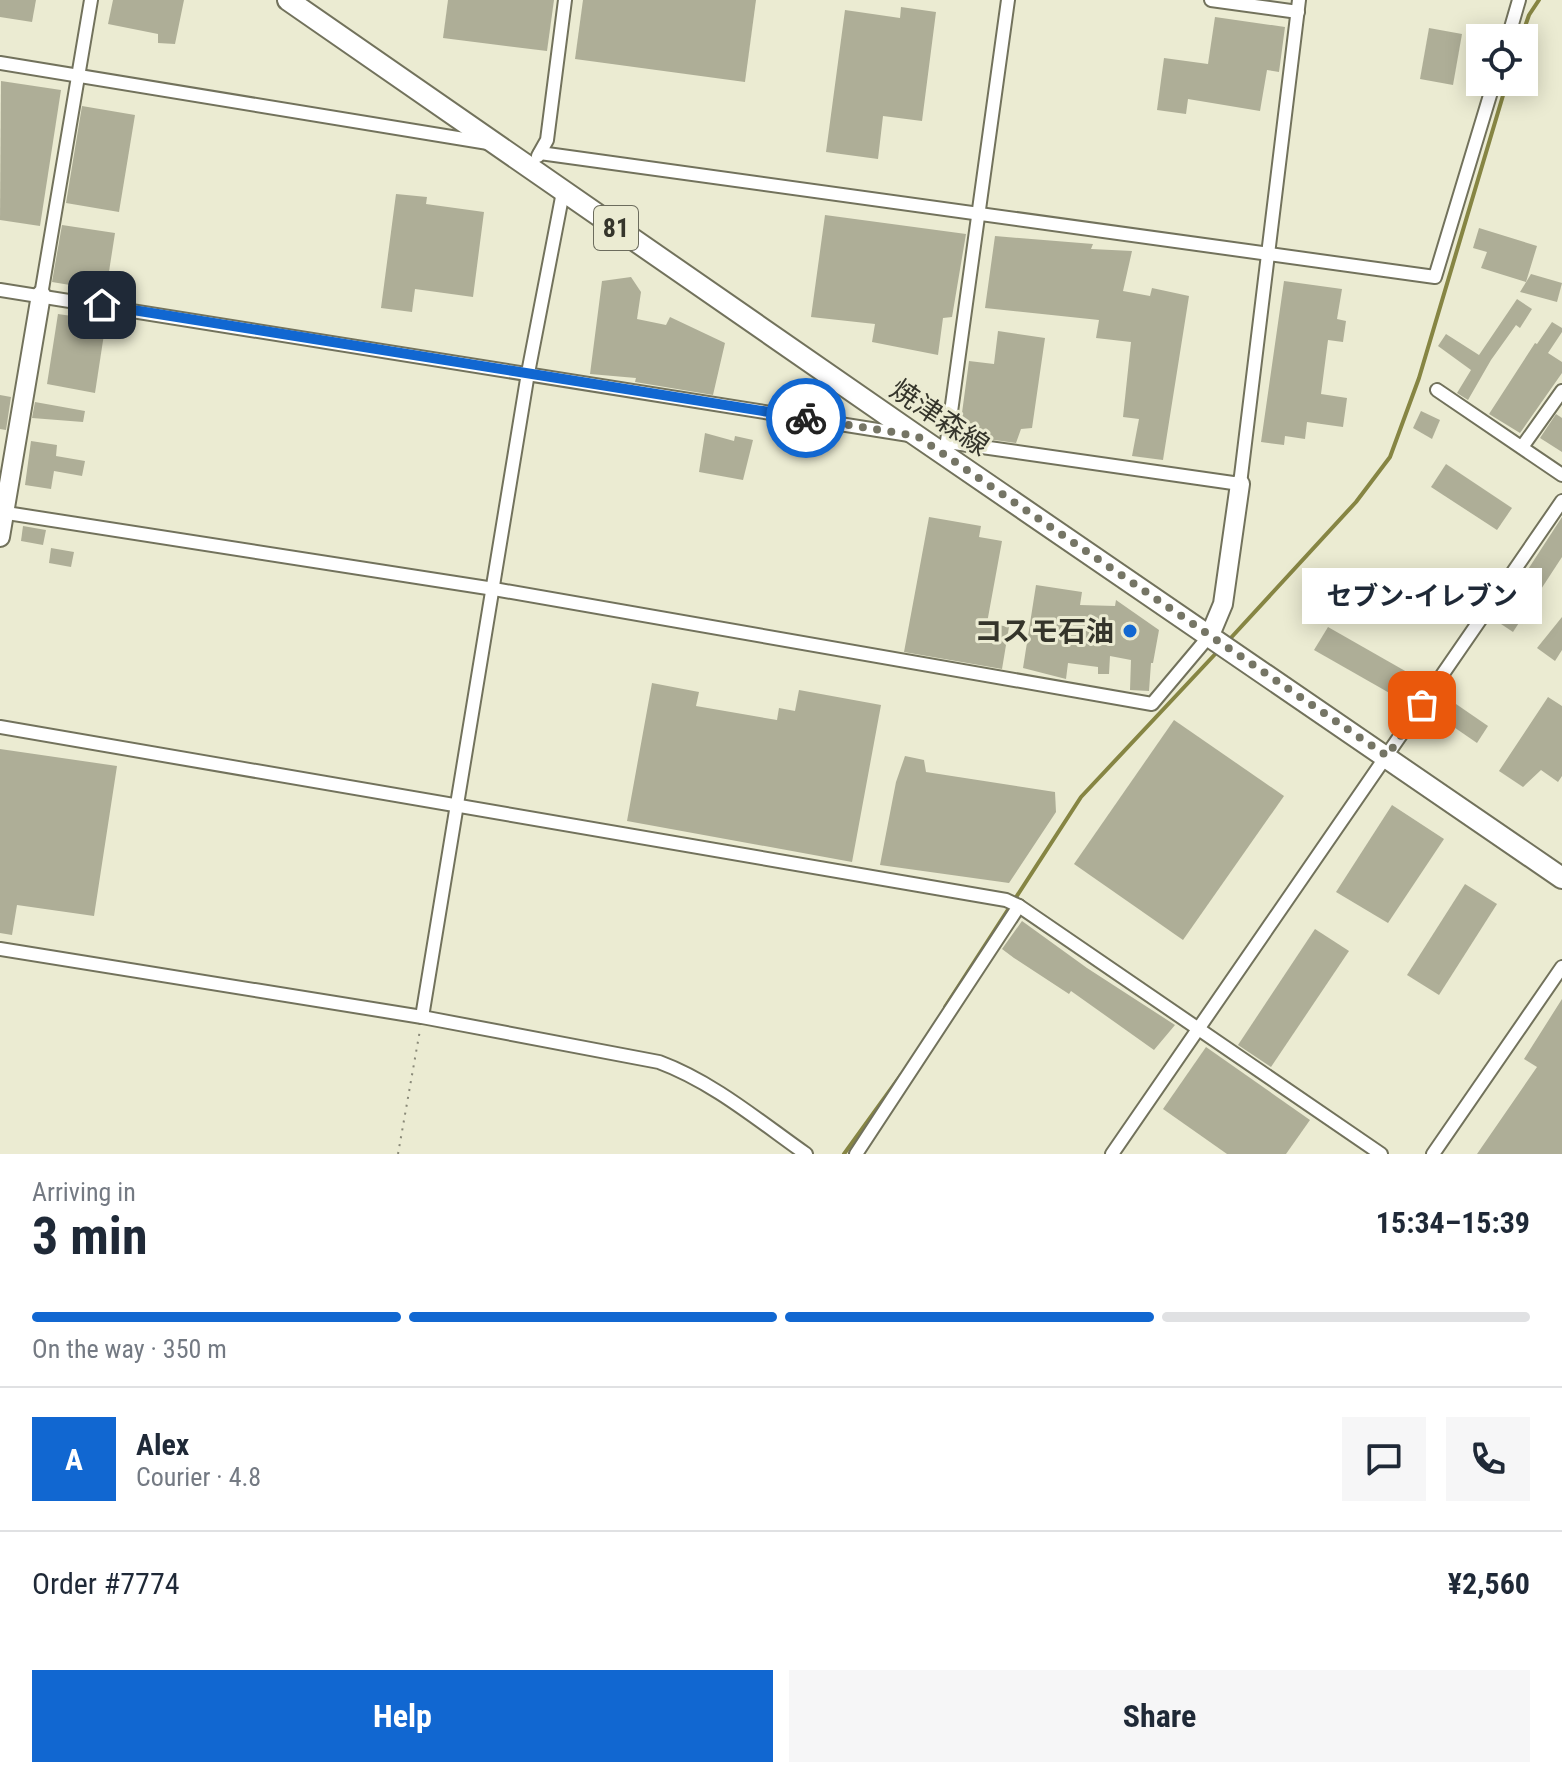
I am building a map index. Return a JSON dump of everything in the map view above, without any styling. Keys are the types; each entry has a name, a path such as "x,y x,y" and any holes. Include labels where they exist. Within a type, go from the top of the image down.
{"main road":[{"name":"焼津森線","path":"288,0 495,144 536,161 563,192 917,436 946,448 1562,878"}],"street":[{"path":"0,537 91,0"},
{"path":"565,0 547,140 536,161 979,214 1435,277 1490,96"},
{"path":"1008,0 946,448 1240,484"},
{"path":"2,512 494,589 1152,704 1210,635 1223,604 1298,6 1211,0"},
{"path":"1512,24 1519,0"},
{"path":"0,63 495,144"},
{"path":"422,1017 528,373 563,192"},
{"path":"0,290 917,436"},
{"path":"1437,390 1562,475"},
{"path":"1522,447 1562,391"},
{"path":"1112,1154 1562,501"},
{"path":"0,727 1006,900 1198,1027 1381,1154"},
{"path":"856,1154 1019,906"},
{"path":"0,949 422,1017 632,1056 671,1067 708,1085 806,1154"},
{"path":"1433,1154 1562,967"}],"path":[{"path":"398,1154 422,1017"}],"building":[{"path":"0,0 36,0 32,22 0,17"},
{"path":"113,0 184,0 175,44 158,43 158,34 108,24"},
{"path":"448,0 554,0 547,51 443,38"},
{"path":"583,0 756,0 745,82 575,59"},
{"path":"901,7 936,12 922,121 883,116 878,159 826,152 845,10 900,18"},
{"path":"1215,17 1285,27 1279,72 1267,70 1260,111 1188,99 1186,114 1157,110 1164,58 1208,64"},
{"path":"1429,28 1462,34 1453,85 1420,79"},
{"path":"1,81 61,90 40,226 0,220"},
{"path":"82,106 135,115 119,212 66,203"},
{"path":"396,194 427,197 426,204 484,212 473,297 415,289 412,312 381,308"},
{"path":"825,215 966,234 952,317 943,318 938,355 872,342 875,324 811,317"},
{"path":"62,225 115,233 106,291 52,282"},
{"path":"1479,228 1537,246 1526,282 1481,268 1487,252 1473,248"},
{"path":"995,236 1093,244 1091,249 1132,251 1123,291 1150,296 1152,288 1189,296 1163,460 1132,456 1139,419 1123,417 1131,342 1096,338 1099,320 985,308"},
{"path":"1531,274 1562,283 1557,302 1520,292"},
{"path":"631,277 641,292 637,319 666,325 670,317 725,343 713,395 635,382 636,378 590,374 602,281"},
{"path":"1284,281 1342,289 1337,319 1346,321 1343,342 1328,340 1321,394 1347,398 1343,427 1307,422 1305,439 1285,436 1284,445 1261,442"},
{"path":"1517,299 1532,309 1520,328 1516,325 1491,360 1468,400 1457,393 1471,370 1438,346 1446,334 1479,355"},
{"path":"58,314 106,321 95,393 47,384"},
{"path":"1552,322 1562,328 1562,332 1548,353 1562,362 1562,373 1520,433 1489,414"},
{"path":"998,331 1045,338 1032,428 1021,429 1016,443 959,435 969,361 994,364"},
{"path":"0,395 11,397 6,430 0,429"},
{"path":"35,402 85,411 83,422 32,418"},
{"path":"1421,411 1440,420 1432,439 1413,428"},
{"path":"1556,414 1562,418 1562,452 1540,438"},
{"path":"705,433 734,441 735,436 753,440 743,480 699,472"},
{"path":"31,441 57,445 56,456 85,461 82,476 54,471 51,489 25,485"},
{"path":"1446,464 1512,508 1497,530 1431,487"},
{"path":"929,517 981,526 979,537 1002,541 987,623 1009,627 1002,669 904,652"},
{"path":"1562,517 1562,557 1513,632 1495,620"},
{"path":"23,526 46,530 43,545 21,541"},
{"path":"51,548 74,552 71,567 49,563"},
{"path":"1036,585 1082,592 1080,605 1115,606 1116,600 1159,630 1151,663 1149,691 1130,690 1131,660 1110,656 1109,674 1098,674 1098,667 1068,663 1066,679 1023,668"},
{"path":"1562,617 1562,650 1555,661 1537,648"},
{"path":"1328,627 1421,680 1407,703 1314,650"},
{"path":"652,683 699,692 696,706 777,720 779,708 795,711 799,690 881,705 852,862 627,821"},
{"path":"1548,697 1562,706 1562,776 1558,782 1541,770 1523,787 1499,771"},
{"path":"1456,704 1488,726 1477,743 1445,721"},
{"path":"1174,720 1284,796 1183,940 1074,864"},
{"path":"0,749 117,766 94,916 17,905 12,935 0,933"},
{"path":"905,756 924,760 926,772 1055,792 1056,812 1009,883 880,865 896,782"},
{"path":"1392,805 1444,839 1388,923 1336,892"},
{"path":"1465,884 1497,904 1439,995 1407,975"},
{"path":"1022,921 1175,1025 1154,1050 1071,991 1069,994 1014,958 1002,949"},
{"path":"1315,929 1349,951 1271,1067 1238,1045"},
{"path":"1562,999 1562,1154 1477,1154 1537,1067 1524,1059"},
{"path":"1206,1047 1310,1120 1286,1154 1227,1154 1163,1109"}],"waterway":[{"path":"1526,24 1539,0"},
{"path":"1228,641 1356,502 1390,457 1419,378 1503,96"},
{"path":"945,1007 1081,797 1219,650"},
{"path":"844,1154 901,1075"}],"way so far":[{"path":"806,418 917,436 1387,756 1422,705"}],"place":[{"name":"コスモ石油","path":"1130,631"},
{"name":"セブン-イレブン","path":"1422,705"}],"route":[{"path":"102,305 806,418"}]}
